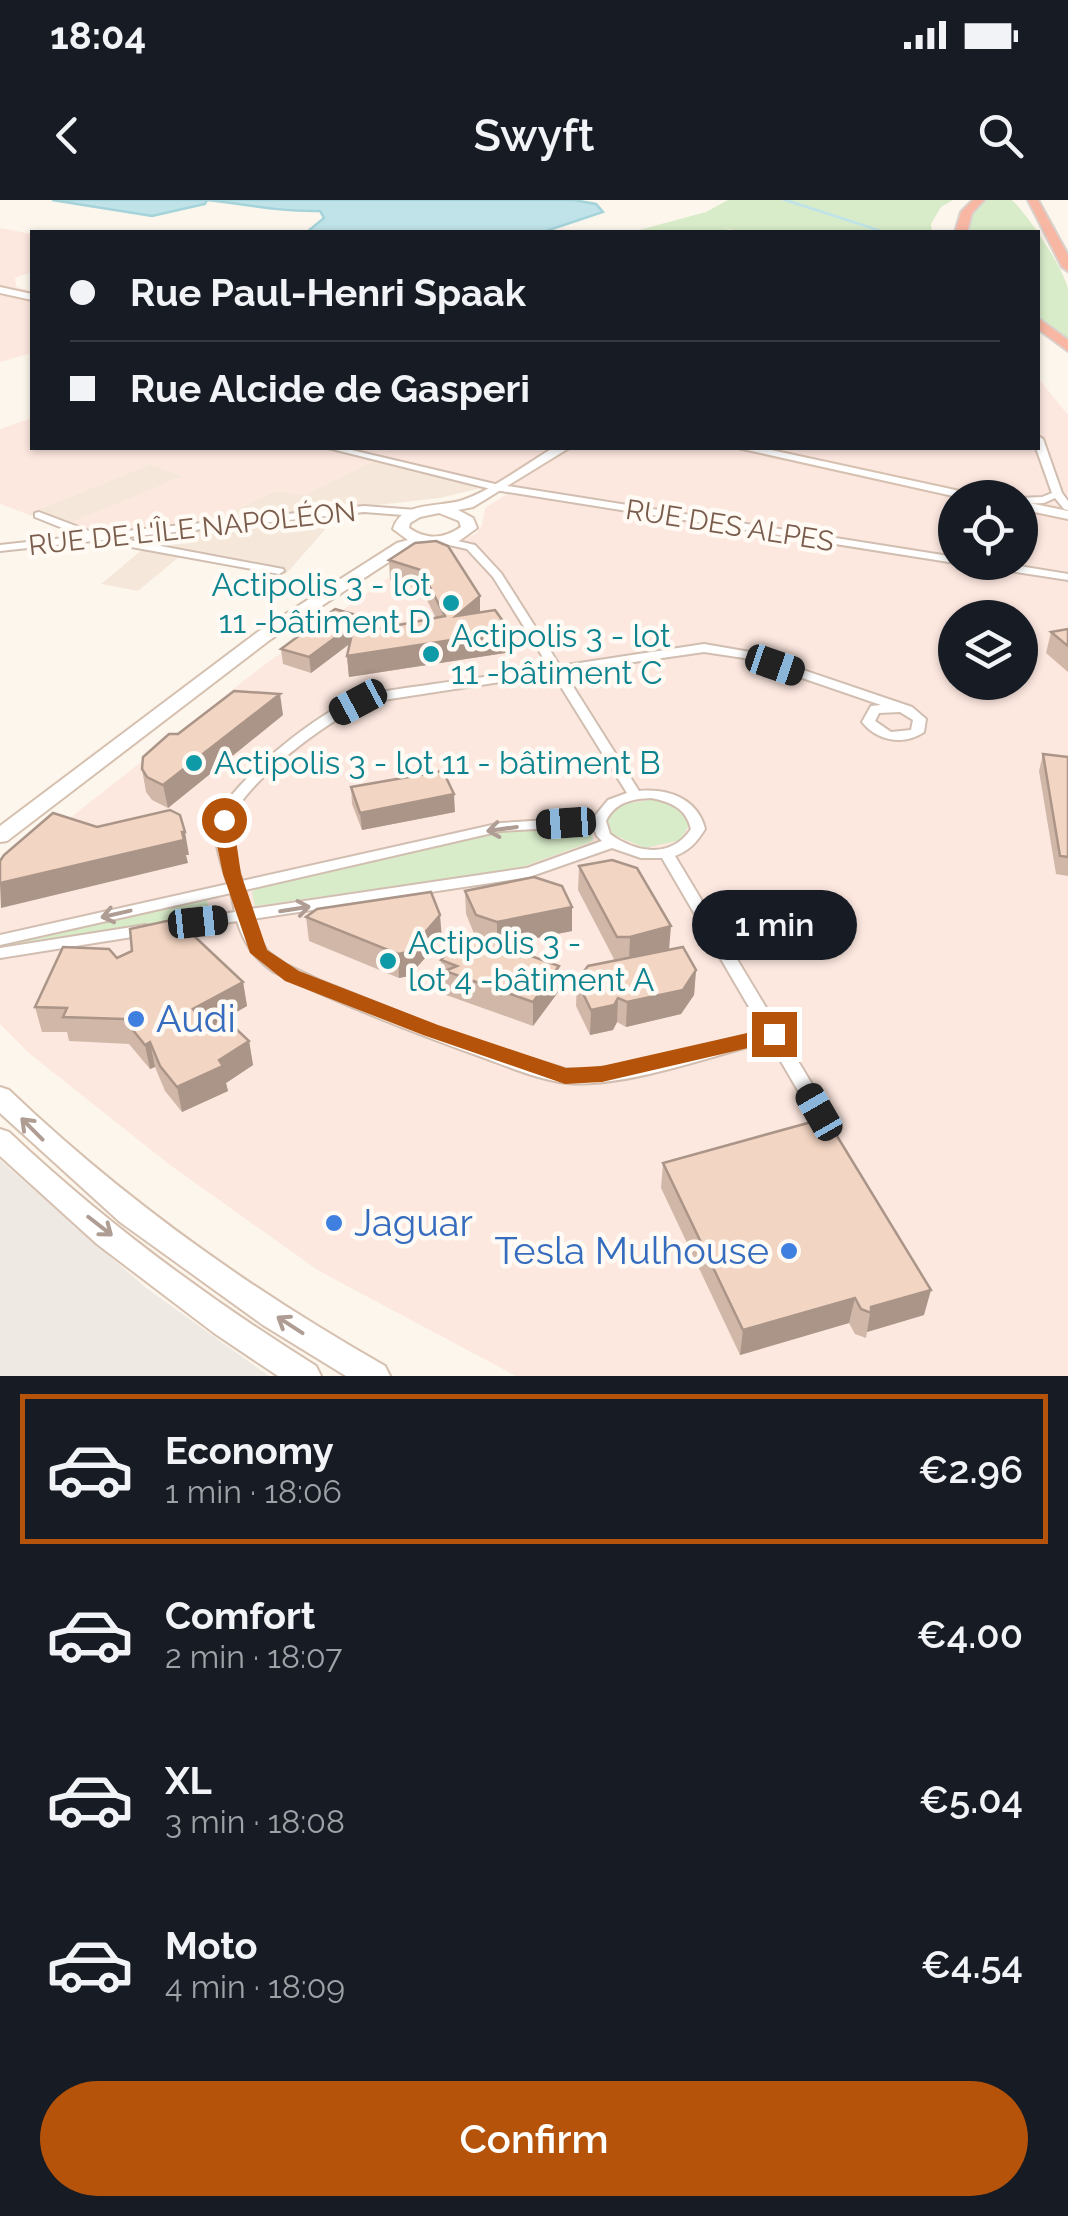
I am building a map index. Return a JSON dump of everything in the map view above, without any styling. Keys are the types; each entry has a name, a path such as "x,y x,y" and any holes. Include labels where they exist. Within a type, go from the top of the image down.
{"highway":[{"path":"961,230 967,212 980,200"},
{"path":"1019,200 1053,239"},
{"path":"1033,200 1068,266"},
{"path":"1040,324 1068,347"}],"main road":[{"path":"4,287 30,296"},
{"path":"467,532 474,506 559,450"},
{"path":"0,836 406,528 444,510 468,504 572,450"},
{"path":"755,450 938,488"},
{"path":"1059,502 1068,515"},
{"path":"444,510 467,532"},
{"path":"406,528 434,540 467,532"},
{"path":"0,1097 54,1151 184,1254 374,1376"},
{"path":"0,1139 57,1192 177,1287 303,1375"}],"street":[{"path":"1040,445 1059,502"},
{"name":"RUE DES ALPES","path":"341,450 500,488 938,557"},
{"name":"RUE DE L'ÎLE NAPOLÉON","path":"0,548 383,510 406,528"},
{"path":"39,515 97,538 279,571"},
{"path":"467,532 635,795"},
{"path":"1038,572 1068,577"},
{"path":"774,1034 602,1074 565,1076 430,1030 292,976 259,953 244,917 224,836 230,805 336,714 377,697 554,668 704,648 746,655 899,708 920,718 918,732 903,736 877,731 867,717 875,710 899,708"},
{"path":"860,694 875,710"},
{"path":"635,795 666,797 690,810 697,819 694,839 666,854 636,853 612,843 604,836 599,821 610,804 635,795"},
{"path":"0,940 501,827 599,821"},
{"path":"0,953 530,872 612,843"},
{"path":"666,854 819,1112"}],"shaded area":[{"path":"0,228 30,234 30,273 15,278 16,287 30,290 30,354 0,362"},
{"path":"1040,380 1068,415 1068,1376 516,1376 319,1271 170,1165 30,1054 0,1024 0,877 4,870 264,665 430,549 476,534 485,508 509,493 373,461 303,495 277,490 205,524 98,535 68,524 183,476 151,464 27,514 0,504 0,429 30,419 30,450 1040,450"},
{"path":"373,461 485,487 440,498 343,509 286,574 180,556 138,591 101,584 143,549 100,541 27,514 151,464 185,477 70,523 205,524 277,490 303,495"},
{"path":"0,1160 145,1287 269,1376 0,1376"}],"green space":[{"path":"728,200 953,200 941,207 932,230 639,230 706,212"},
{"path":"985,200 1012,200 1036,230 965,230 971,212"},
{"path":"1040,236 1068,289 1068,346 1040,321"},
{"path":"656,799 684,814 689,825 681,840 645,848 612,834 607,819 618,805"},
{"path":"581,826 592,831 593,841 517,869 255,906 252,892 260,886 512,829"},
{"path":"207,900 209,914 205,917 12,946 12,942"}],"water":[{"path":"52,200 207,200 205,204 152,216"},
{"path":"207,200 574,200 596,204 603,212 549,230 309,230 324,218 320,211"}],"building":[{"path":"436,541 448,546 480,596 456,616 495,610 510,631 347,656 352,634 445,616 421,570 389,560 415,543"},
{"path":"335,609 363,617 309,657 281,649"},
{"path":"1068,629 1068,646 1051,632"},
{"path":"234,691 280,694 163,785 147,777 142,769 143,757 169,734 178,734"},
{"path":"1043,754 1068,757 1068,857 1060,856"},
{"path":"443,771 454,794 360,813 351,787"},
{"path":"170,810 180,815 184,840 0,883 0,861 4,855 53,813 97,827"},
{"path":"612,860 637,868 671,926 617,937 579,866"},
{"path":"534,877 562,886 572,907 497,922 476,915 465,891"},
{"path":"431,892 440,915 408,952 398,954 306,917 317,909"},
{"name":"Audi","path":"176,919 243,982 193,1009 208,1029 215,1025 233,1026 249,1041 219,1060 223,1066 177,1087 160,1066 150,1042 145,1045 124,1019 63,1017 67,1008 35,1007 63,947 109,949 117,958 132,951 130,929"},
{"path":"470,934 559,966 533,1002 445,971 457,966 441,960 461,936"},
{"path":"683,947 696,970 683,990 627,1002 618,998 614,1005 591,1010 577,981 588,966"},
{"name":"Tesla Mulhouse","path":"826,1118 931,1290 871,1307 871,1313 861,1309 855,1298 743,1330 663,1163"}],"waterway":[{"path":"784,200 879,230"}],"place":[{"name":"Actipolis 3 - lot 11 -bâtiment D","path":"451,603"},
{"name":"Actipolis 3 - lot 11 -bâtiment C","path":"431,654"},
{"name":"Actipolis 3 - lot 11 - bâtiment B","path":"194,763"},
{"name":"Actipolis 3 - lot 4 -bâtiment A","path":"388,961"},
{"name":"Audi","path":"136,1019"},
{"name":"Jaguar","path":"334,1223"},
{"name":"Tesla Mulhouse","path":"789,1251"}],"route":[{"path":"224,820 232,874 259,953 272,966 292,976 430,1030 565,1076 602,1074 774,1034"}]}
